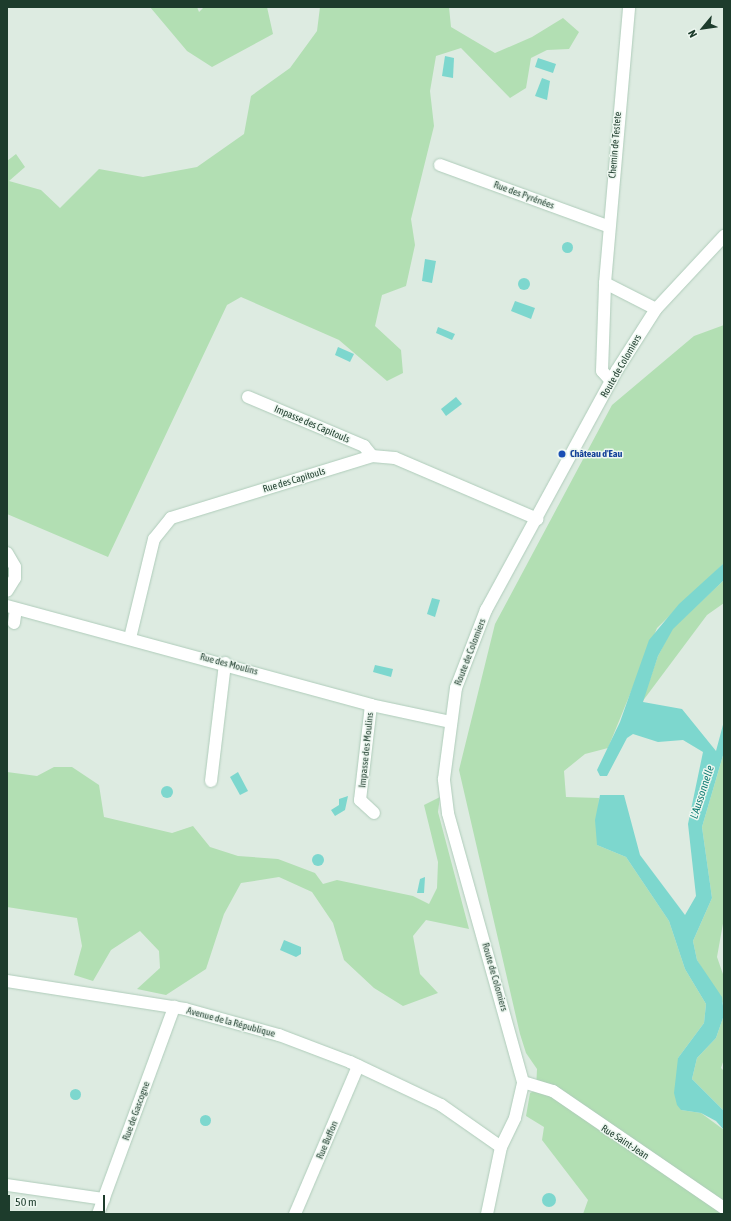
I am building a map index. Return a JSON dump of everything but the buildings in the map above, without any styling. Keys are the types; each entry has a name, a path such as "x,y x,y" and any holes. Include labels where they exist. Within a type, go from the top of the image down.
{"street":[{"name":"Chemin de Testete","path":"611,382 602,371 605,283 608,226 629,7"},
{"name":"Rue des Pyrénées","path":"440,165 608,226"},
{"name":"Route de Colomiers","path":"487,1214 501,1147 515,1118 523,1082 448,813 444,779 456,688 471,644 611,382 656,309 724,236"},
{"path":"605,283 656,309"},
{"name":"Impasse des Capitouls","path":"248,397 364,446 372,456"},
{"name":"Rue des Capitouls","path":"130,638 154,539 171,518 372,456 395,458 537,519"},
{"path":"7,553 15,567 16,578 7,592"},
{"path":"12,607 14,623"},
{"name":"Rue des Moulins","path":"12,607 225,662 371,705 451,722"},
{"path":"211,781 225,662"},
{"name":"Impasse des Moulins","path":"371,705 360,800 374,813"},
{"name":"Avenue de la République","path":"7,981 174,1008 279,1035 358,1066 441,1105 501,1147"},
{"name":"Rue de Gascogne","path":"98,1214 174,1008"},
{"name":"Rue Buffon","path":"295,1214 358,1066"},
{"name":"Rue Saint-Jean","path":"523,1082 553,1091 724,1208"},
{"path":"7,1186 104,1199"}],"green space":[{"path":"150,7 197,7 199,12 204,7 267,7 273,34 212,67 187,51"},
{"path":"320,7 449,7 451,27 495,53 532,37 563,18 579,32 569,49 547,50 531,58 526,88 510,98 461,48 436,56 430,91 434,126 411,219 415,245 406,286 382,295 375,326 401,350 403,373 387,381 339,340 241,297 227,305 108,557 7,514 7,161 16,154 25,167 9,181 41,190 60,208 99,169 143,177 197,167 244,134 251,96 290,68 317,31"},
{"path":"724,325 724,563 657,628 608,748 585,754 564,771 566,797 599,798 597,845 626,857 669,921 685,969 706,1004 704,1023 678,1058 681,1110 701,1113 724,1130 724,1214 583,1214 588,1200 542,1140 544,1127 526,1116 530,1093 536,1090 537,1069 526,1053 520,1034 459,770 495,624 612,405 694,336"},
{"path":"724,580 724,603 707,615 642,702 658,656 672,629"},
{"path":"724,752 724,918 717,957 724,977 724,1005 697,960 693,941 712,898 702,827"},
{"path":"54,767 72,767 99,785 104,817 172,833 193,826 210,847 238,856 278,859 315,873 323,884 337,880 413,896 429,904 437,888 438,862 424,805 440,797 438,812 469,929 426,920 413,936 420,974 438,993 403,1006 374,988 344,960 333,923 312,892 279,877 241,883 224,914 206,969 166,995 137,989 160,968 159,951 140,931 111,950 93,981 74,975 82,946 77,918 7,907 7,772 37,776"},
{"path":"724,1015 724,1059 721,1068 724,1071 724,1111 692,1079 697,1058 716,1038"}],"water":[{"path":"445,56 454,58 453,78 442,76"},
{"path":"538,58 556,64 553,73 535,67"},
{"path":"542,78 550,81 547,100 535,96"},
{"path":"565,242 569,242 571,243 571,251 565,252 562,249 562,245"},
{"path":"425,259 436,261 432,283 422,281"},
{"path":"522,278 526,278 530,284 526,290 522,290 518,286 518,282"},
{"path":"515,301 535,308 531,319 511,311"},
{"path":"438,327 455,334 452,340 436,333"},
{"path":"338,347 354,354 350,362 335,355"},
{"path":"456,397 462,404 446,416 441,409"},
{"name":"L'Aussonnelle","path":"724,563 724,580 673,629 658,656 643,702 682,709 716,751 724,721 724,752 702,827 712,898 693,941 697,960 722,997 724,1015 716,1038 697,1058 692,1079 724,1111 724,1130 716,1121 701,1113 681,1110 677,1105 674,1093 678,1058 704,1023 706,1004 685,969 669,921 626,857 597,845 595,820 600,795 624,795 640,855 685,915 696,896 688,824 703,752 683,740 658,742 633,734 627,738 607,776 600,776 597,770 620,722 649,640 679,604"},
{"path":"432,598 440,600 435,617 427,614"},
{"path":"375,665 393,669 391,677 373,672"},
{"path":"238,772 248,791 240,795 230,777"},
{"path":"167,786 171,788 173,792 171,796 167,798 163,796 161,792 163,788"},
{"path":"348,796 345,810 335,816 331,810 339,805 339,799"},
{"path":"318,854 322,856 324,860 322,864 318,866 314,864 312,860 314,856"},
{"path":"425,877 424,893 417,893 420,879"},
{"path":"284,940 301,947 301,954 296,957 280,950"},
{"path":"73,1089 77,1089 79,1090 79,1098 73,1099 70,1096 70,1092"},
{"path":"203,1115 207,1115 209,1116 209,1124 203,1125 200,1122 200,1118"},
{"path":"549,1193 554,1195 556,1200 554,1205 549,1207 544,1205 542,1200 544,1195"}],"place":[{"name":"Château d'Eau","path":"562,454"}]}
